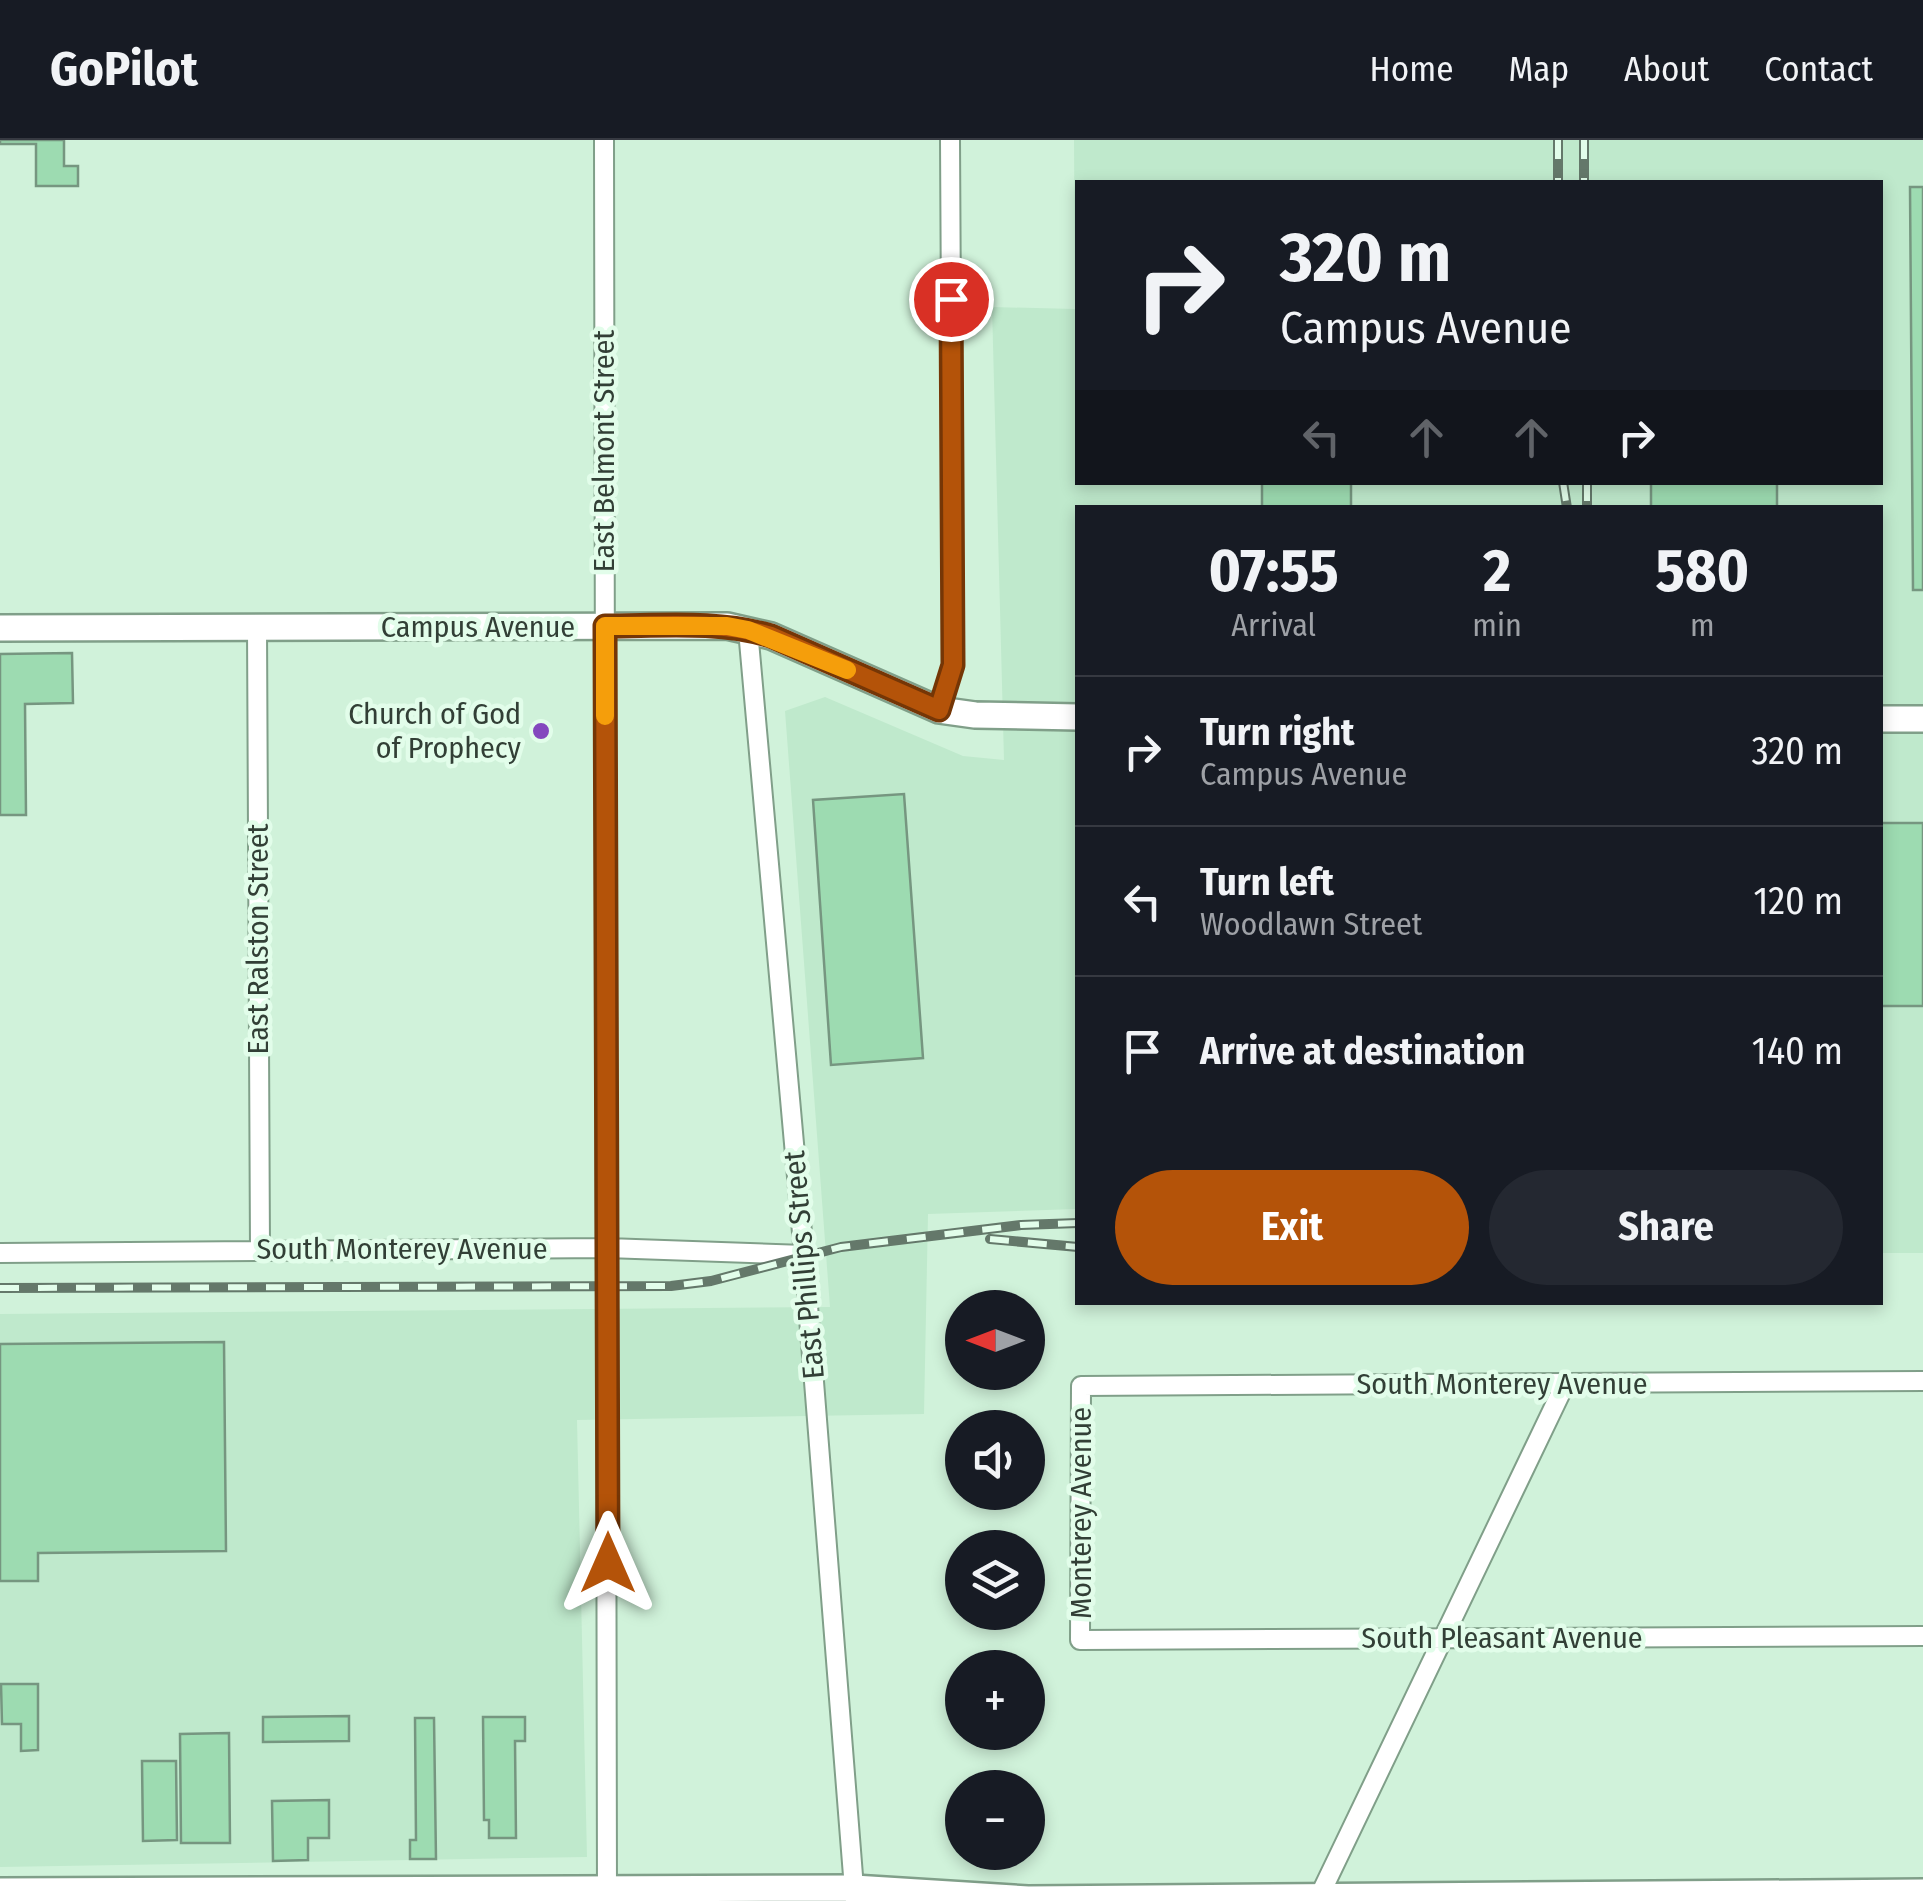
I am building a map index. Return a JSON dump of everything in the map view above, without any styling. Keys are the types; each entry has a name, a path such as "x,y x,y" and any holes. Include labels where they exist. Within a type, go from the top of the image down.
{"street":[{"name":"East Belmont Street","path":"604,140 607,1895"},
{"path":"939,710 953,665 950,140"},
{"name":"Campus Avenue","path":"0,628 727,626 771,636 939,710 975,716 1075,717"},
{"name":"East Ralston Street","path":"256,628 260,1250"},
{"name":"East Phillips Street","path":"748,630 804,1255 854,1894"},
{"path":"1883,720 1923,720"},
{"name":"South Monterey Avenue","path":"0,1253 607,1248 804,1255"},
{"name":"South Monterey Avenue","path":"1081,1386 1923,1380"},
{"path":"1318,1900 1565,1384"},
{"name":"Monterey Avenue","path":"1080,1640 1081,1386"},
{"name":"South Pleasant Avenue","path":"1080,1640 1923,1636"},
{"path":"0,1891 1318,1900 1923,1892"}],"shaded area":[{"path":"1074,140 1923,140 1923,1253 1883,1253 1883,505 1075,505 1075,1209 928,1214 924,1414 577,1420 587,1857 0,1867 0,1314 830,1307 785,711 825,697 963,756 1004,760 992,307 1075,309"}],"building":[{"path":"0,140 64,140 64,166 78,166 78,186 36,186 36,144 0,144"},
{"path":"1910,187 1923,187 1923,590 1913,590"},
{"path":"1262,485 1351,485 1351,505 1262,505"},
{"path":"1651,485 1777,485 1777,505 1651,505"},
{"path":"72,653 73,703 25,704 26,815 0,815 0,654"},
{"path":"904,794 923,1058 831,1065 813,800"},
{"path":"1883,823 1923,823 1923,1006 1883,1006"},
{"path":"224,1342 226,1551 38,1553 38,1581 0,1581 0,1344"},
{"path":"1,1684 38,1684 38,1750 21,1751 21,1724 2,1724"},
{"path":"349,1716 349,1741 263,1742 263,1717"},
{"path":"483,1717 525,1717 525,1741 515,1741 516,1838 489,1838 489,1820 484,1820"},
{"path":"415,1718 434,1718 436,1859 410,1859 410,1840 416,1840"},
{"path":"229,1733 230,1843 181,1843 180,1734"},
{"path":"142,1761 176,1761 177,1840 143,1841"},
{"path":"329,1800 329,1838 308,1838 308,1860 273,1861 272,1801"}],"railway":[{"path":"1558,140 1558,180"},
{"path":"1584,140 1584,180"},
{"path":"1563,485 1567,505"},
{"path":"1587,485 1587,505"},
{"path":"0,1288 671,1286 711,1281 841,1247 1021,1225 1075,1223"},
{"path":"990,1239 1075,1247"}],"slow traffic":[{"path":"605,716 605,626 727,626 771,636 847,670"}],"place":[{"name":"Church of God of Prophecy","path":"541,731"}],"route":[{"path":"608,1563 605,626 727,626 748,630 771,636 939,710 953,665 951,299"}]}
